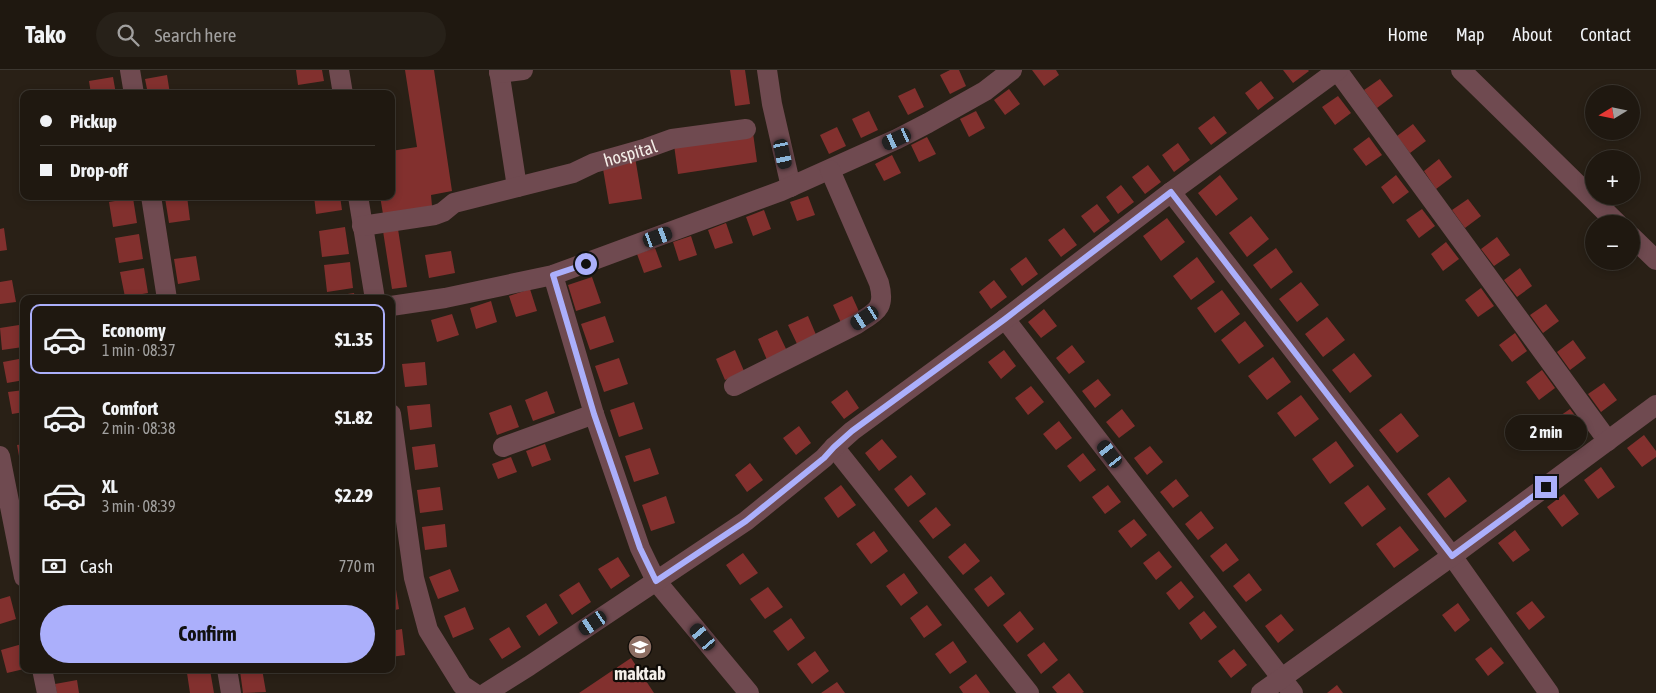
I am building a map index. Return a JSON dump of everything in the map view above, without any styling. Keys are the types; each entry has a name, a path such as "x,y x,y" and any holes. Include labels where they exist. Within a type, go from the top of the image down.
{"street":[{"path":"130,70 133,90"},
{"path":"339,70 342,90"},
{"path":"517,187 499,72 523,70"},
{"path":"767,70 772,104 790,187"},
{"path":"395,305 445,298 553,275 790,187 928,123 985,91 1012,70"},
{"path":"486,693 746,521 824,458 852,431 1005,319 1171,192 1338,70 1608,440"},
{"path":"1461,70 1609,215"},
{"name":"hospital","path":"362,226 435,215 454,204 573,173 594,163 672,139 746,129"},
{"path":"734,386 856,324 875,311 882,303 880,283 830,170"},
{"path":"1171,192 1452,556 1549,693"},
{"path":"152,200 166,295"},
{"path":"359,200 374,295"},
{"path":"1640,245 1656,260"},
{"path":"553,275 594,414 640,548 656,581 750,693"},
{"path":"1005,319 1287,685"},
{"path":"1261,693 1287,685 1452,556 1656,405"},
{"path":"503,447 594,414"},
{"path":"395,443 414,578 428,630 463,690"},
{"path":"834,447 1028,693"},
{"path":"0,456 20,557"},
{"path":"43,673 46,693"},
{"path":"228,673 231,693"}],"building":[{"path":"296,70 322,70 324,81 298,85"},
{"path":"405,70 434,70 452,191 431,195 432,206 383,214 381,200 395,200 395,150 417,147"},
{"path":"730,70 745,70 750,104 735,106"},
{"path":"950,70 959,70 966,86 950,94 940,75"},
{"path":"1032,70 1056,70 1059,75 1044,86"},
{"path":"1283,70 1308,70 1309,71 1293,83"},
{"path":"167,75 169,90 147,90 145,79"},
{"path":"113,77 115,90 90,90 89,81"},
{"path":"1380,79 1393,96 1377,108 1364,90"},
{"path":"1261,81 1274,98 1258,110 1245,93"},
{"path":"915,88 924,107 908,115 898,96"},
{"path":"1009,89 1020,104 1005,115 994,100"},
{"path":"1338,96 1351,113 1335,125 1322,107"},
{"path":"869,111 878,130 861,138 852,119"},
{"path":"976,111 985,128 969,137 960,119"},
{"path":"1214,116 1227,133 1211,145 1198,128"},
{"path":"1413,124 1426,141 1410,153 1397,136"},
{"path":"837,127 846,146 829,154 820,135"},
{"path":"753,133 757,162 678,174 674,145"},
{"path":"927,137 936,154 919,162 911,145"},
{"path":"1369,137 1382,155 1366,166 1353,149"},
{"path":"1178,143 1190,160 1174,172 1162,155"},
{"path":"892,155 901,173 884,181 875,164"},
{"path":"635,157 642,199 609,204 602,163"},
{"path":"1439,159 1452,177 1436,189 1424,171"},
{"path":"1148,165 1161,182 1145,194 1132,177"},
{"path":"1220,175 1238,199 1216,216 1198,193"},
{"path":"1396,175 1409,192 1393,204 1381,187"},
{"path":"1121,185 1134,202 1118,214 1106,197"},
{"path":"808,196 815,215 797,221 790,202"},
{"path":"1468,199 1481,216 1465,228 1452,210"},
{"path":"133,200 137,223 113,227 109,202"},
{"path":"165,200 188,200 190,220 169,223"},
{"path":"314,200 341,200 342,210 316,214"},
{"path":"1097,204 1110,221 1094,233 1081,216"},
{"path":"1422,209 1435,226 1419,238 1406,220"},
{"path":"764,210 771,229 753,236 746,217"},
{"path":"1251,216 1269,239 1247,257 1229,233"},
{"path":"1167,218 1185,242 1161,261 1143,236"},
{"path":"726,223 733,243 715,249 708,230"},
{"path":"345,227 349,254 322,257 319,231"},
{"path":"4,228 7,250 0,251 0,229"},
{"path":"1064,228 1077,245 1061,257 1048,240"},
{"path":"398,229 407,287 392,289 383,231"},
{"path":"139,234 143,259 119,263 115,238"},
{"path":"691,236 697,255 679,261 673,242"},
{"path":"1497,237 1510,255 1494,266 1481,249"},
{"path":"1446,242 1459,259 1443,271 1431,254"},
{"path":"655,248 662,267 644,273 637,254"},
{"path":"1276,248 1293,272 1271,289 1253,265"},
{"path":"451,251 455,273 429,278 425,255"},
{"path":"196,256 200,280 178,284 174,259"},
{"path":"1026,257 1038,274 1022,286 1010,269"},
{"path":"1197,257 1215,282 1191,300 1173,276"},
{"path":"350,262 353,288 327,292 324,265"},
{"path":"144,268 148,293 125,295 120,272"},
{"path":"1520,268 1532,286 1517,297 1504,280"},
{"path":"592,277 601,303 576,311 568,285"},
{"path":"12,280 16,302 0,304 0,282"},
{"path":"994,280 1007,297 991,309 979,292"},
{"path":"1301,282 1319,305 1297,322 1279,299"},
{"path":"1481,288 1494,306 1478,317 1465,300"},
{"path":"530,289 537,311 516,317 509,296"},
{"path":"1222,290 1240,314 1215,333 1197,308"},
{"path":"852,296 861,316 842,325 833,305"},
{"path":"491,301 497,322 476,329 470,308"},
{"path":"1546,304 1559,321 1543,333 1530,315"},
{"path":"1044,309 1057,326 1041,338 1028,322"},
{"path":"452,314 459,335 437,342 431,320"},
{"path":"605,316 614,342 590,350 581,324"},
{"path":"808,316 817,337 798,346 788,325"},
{"path":"1327,317 1345,340 1323,357 1305,334"},
{"path":"1245,321 1264,346 1239,364 1221,340"},
{"path":"19,325 20,347 2,350 0,328"},
{"path":"777,330 787,351 767,360 758,339"},
{"path":"1515,333 1527,351 1512,362 1499,345"},
{"path":"1573,340 1586,358 1570,370 1557,352"},
{"path":"1072,345 1085,362 1069,374 1056,358"},
{"path":"735,350 744,371 725,380 716,359"},
{"path":"1004,350 1016,366 1001,379 988,362"},
{"path":"1354,353 1372,376 1350,393 1332,370"},
{"path":"1273,357 1291,382 1267,400 1248,376"},
{"path":"619,358 628,384 604,392 595,366"},
{"path":"20,359 20,381 7,383 3,362"},
{"path":"425,362 427,385 405,387 402,364"},
{"path":"1542,370 1555,388 1539,400 1526,382"},
{"path":"1098,379 1111,395 1095,408 1082,391"},
{"path":"1604,383 1617,400 1601,412 1588,394"},
{"path":"1031,386 1044,402 1028,415 1015,398"},
{"path":"20,390 20,413 12,414 8,392"},
{"path":"847,390 859,408 844,419 831,402"},
{"path":"547,391 555,413 533,421 525,400"},
{"path":"1301,395 1319,419 1295,437 1277,413"},
{"path":"634,402 643,429 619,437 610,410"},
{"path":"430,404 432,427 410,430 407,406"},
{"path":"511,405 519,427 497,435 489,413"},
{"path":"1122,409 1135,426 1119,438 1106,422"},
{"path":"1570,409 1583,426 1567,438 1554,420"},
{"path":"1401,413 1419,436 1397,453 1379,430"},
{"path":"1059,421 1072,438 1056,450 1043,434"},
{"path":"799,426 811,443 796,455 783,438"},
{"path":"1644,435 1656,451 1656,457 1642,467 1627,448"},
{"path":"882,439 897,457 879,471 865,453"},
{"path":"1336,441 1354,466 1330,484 1312,459"},
{"path":"435,444 438,467 415,470 412,447"},
{"path":"545,444 551,460 532,467 526,451"},
{"path":"17,445 20,445 20,462"},
{"path":"1150,446 1163,462 1147,475 1134,458"},
{"path":"650,448 659,474 634,482 625,456"},
{"path":"1083,453 1096,470 1080,482 1067,466"},
{"path":"511,457 517,472 498,479 492,464"},
{"path":"750,463 763,480 747,492 735,475"},
{"path":"1601,467 1615,487 1598,499 1584,480"},
{"path":"911,475 926,494 908,507 894,489"},
{"path":"1449,477 1467,501 1445,518 1427,494"},
{"path":"1176,479 1189,496 1173,508 1160,492"},
{"path":"841,485 856,505 838,518 824,498"},
{"path":"1108,485 1121,502 1105,514 1092,497"},
{"path":"1368,485 1386,509 1362,527 1344,503"},
{"path":"440,487 443,510 420,513 417,490"},
{"path":"1564,494 1579,514 1562,527 1547,507"},
{"path":"666,496 675,523 651,531 642,505"},
{"path":"936,507 951,525 933,539 919,521"},
{"path":"1201,511 1214,528 1198,540 1185,524"},
{"path":"1134,519 1147,535 1131,548 1118,531"},
{"path":"445,524 447,547 425,550 422,527"},
{"path":"1400,526 1419,550 1394,568 1376,544"},
{"path":"1515,530 1530,550 1513,562 1498,543"},
{"path":"874,531 888,551 871,564 856,544"},
{"path":"965,543 980,561 963,575 948,557"},
{"path":"1226,543 1239,560 1223,572 1210,556"},
{"path":"1159,551 1172,567 1156,580 1143,563"},
{"path":"743,553 758,573 740,585 726,565"},
{"path":"618,557 630,576 611,589 598,569"},
{"path":"450,569 459,591 438,599 429,577"},
{"path":"904,573 918,593 901,606 886,586"},
{"path":"1249,573 1262,590 1246,602 1233,586"},
{"path":"991,576 1005,594 988,607 974,589"},
{"path":"1181,581 1194,597 1179,610 1166,593"},
{"path":"579,582 591,602 572,615 559,595"},
{"path":"395,583 399,609 395,610"},
{"path":"768,587 783,607 765,619 750,599"},
{"path":"10,596 16,619 0,624 0,599"},
{"path":"1532,601 1545,617 1529,630 1516,613"},
{"path":"546,603 558,623 539,636 526,616"},
{"path":"1458,603 1470,620 1455,632 1442,615"},
{"path":"927,605 942,625 924,638 910,618"},
{"path":"465,607 474,629 453,638 444,616"},
{"path":"1020,611 1034,629 1017,643 1003,625"},
{"path":"1204,611 1217,627 1201,640 1189,623"},
{"path":"1281,614 1294,630 1278,643 1265,626"},
{"path":"791,618 805,638 788,651 773,631"},
{"path":"509,627 521,647 502,659 489,639"},
{"path":"402,629 405,655 395,656 395,630"},
{"path":"953,641 967,662 950,674 935,654"},
{"path":"1044,642 1058,660 1041,674 1027,655"},
{"path":"20,645 20,670 7,673 1,650"},
{"path":"1491,647 1504,663 1488,676 1475,659"},
{"path":"1234,649 1247,665 1231,678 1218,661"},
{"path":"815,651 829,671 812,684 797,664"},
{"path":"631,658 654,693 579,693"},
{"path":"187,673 211,673 214,693 190,693"},
{"path":"240,673 263,673 266,692 243,693"},
{"path":"1069,673 1084,692 1057,693 1052,687"},
{"path":"976,674 990,693 963,693 959,687"},
{"path":"77,680 79,693 57,693 55,684"},
{"path":"837,682 845,693 821,693"},
{"path":"1337,685 1343,693 1327,693"}],"place":[{"name":"maktab","path":"640,647"}],"route":[{"path":"586,264 553,275 594,414 640,548 656,581 746,521 824,458 852,431 1005,319 1171,192 1452,556 1546,487"}]}
